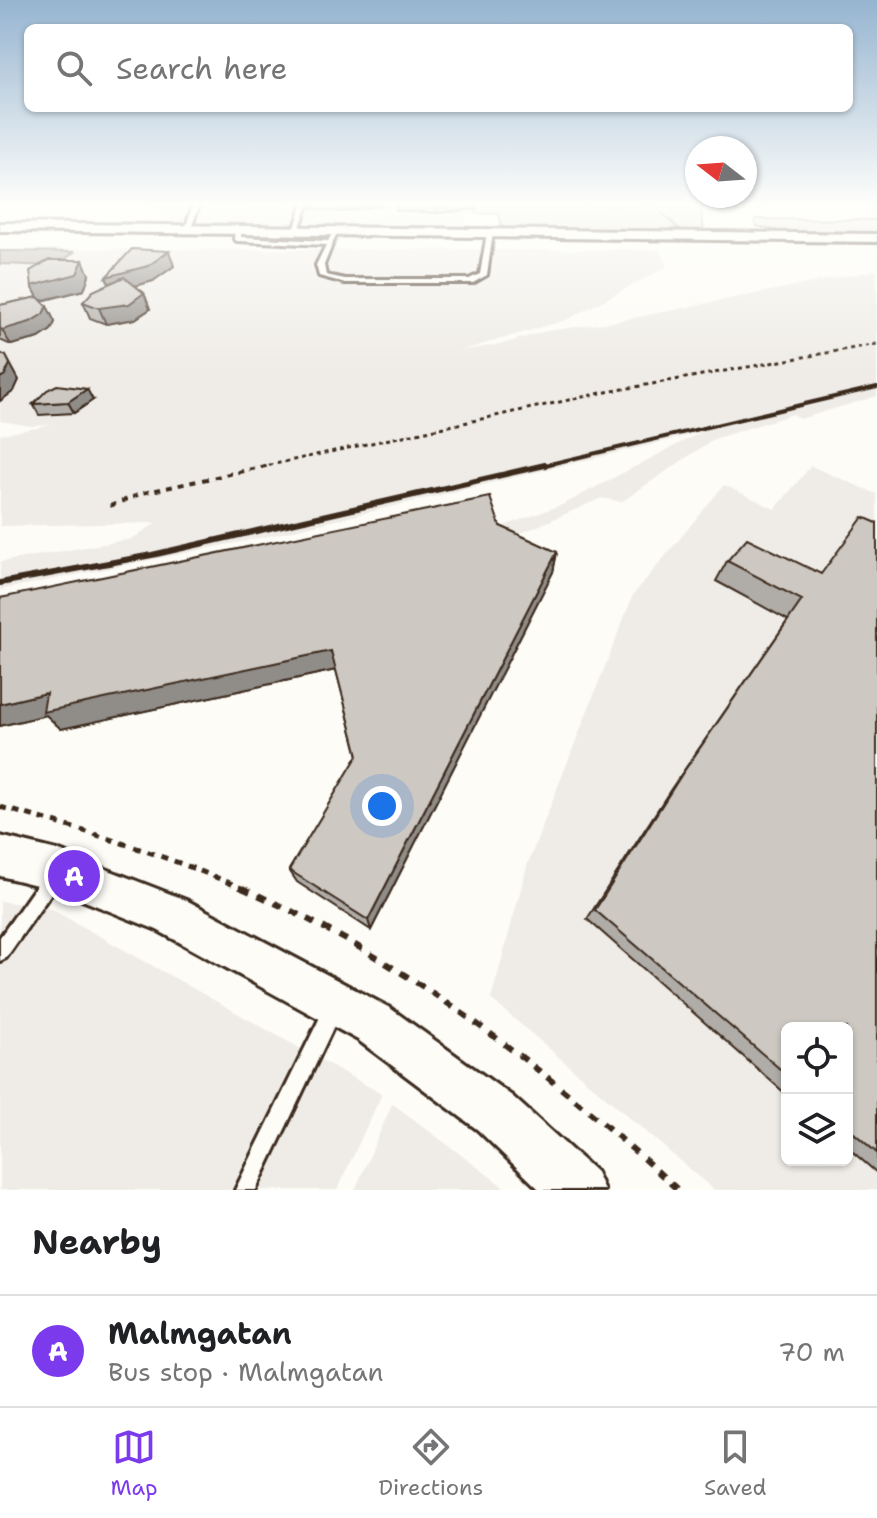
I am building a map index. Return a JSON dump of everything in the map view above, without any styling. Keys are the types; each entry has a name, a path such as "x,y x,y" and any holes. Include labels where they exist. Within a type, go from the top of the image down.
{"street":[{"path":"0,856 57,870 171,915 374,1024 495,1113 578,1190"}],"lane":[{"path":"322,261 323,276 345,281 470,281 483,275 485,261"},
{"path":"0,952 57,870"},
{"path":"245,1190 337,1003"}],"path":[{"path":"110,506 143,493 506,415 780,359 877,344"},
{"path":"0,807 155,850 297,912 368,951 469,1012 575,1099 678,1190"}],"shaded area":[{"path":"0,261 664,261 667,267 566,320 460,351 506,343 546,331 612,322 877,270 877,396 800,419 793,414 714,439 621,502 602,498 503,541 496,529 564,504 699,433 265,537 0,590 0,562 132,539 156,523 0,526 0,435 51,425 32,426 0,421"},
{"path":"0,261 61,261 49,264 0,264"},
{"path":"811,466 877,494 877,1190 714,1190 491,999 528,863 633,595 724,485 775,509"},
{"path":"0,901 51,909 382,1094 337,1190 0,1190"},
{"path":"393,1104 508,1190 355,1190"}],"building":[{"path":"48,261 83,261 77,274 32,286 30,271"},
{"path":"121,261 156,261 148,266 106,277"},
{"path":"124,277 144,293 129,304 99,308 83,302 93,291"},
{"path":"38,297 47,306 43,314 30,322 0,328 0,305"},
{"path":"0,353 6,356 10,364 0,378"},
{"path":"57,385 87,389 68,402 33,404 47,390"},
{"path":"490,497 500,526 557,552 368,920 289,870 358,755 331,651 43,712 46,693 0,704 0,598"},
{"path":"863,517 877,523 877,1153 853,1132 853,1022 781,1022 781,1070 595,910 682,774 802,600 727,561 747,538 821,574"}],"railway":[{"path":"537,467 877,387"},
{"path":"0,583 152,555 545,465"}],"place":[{"name":"Malmgatan","path":"74,876"}]}
